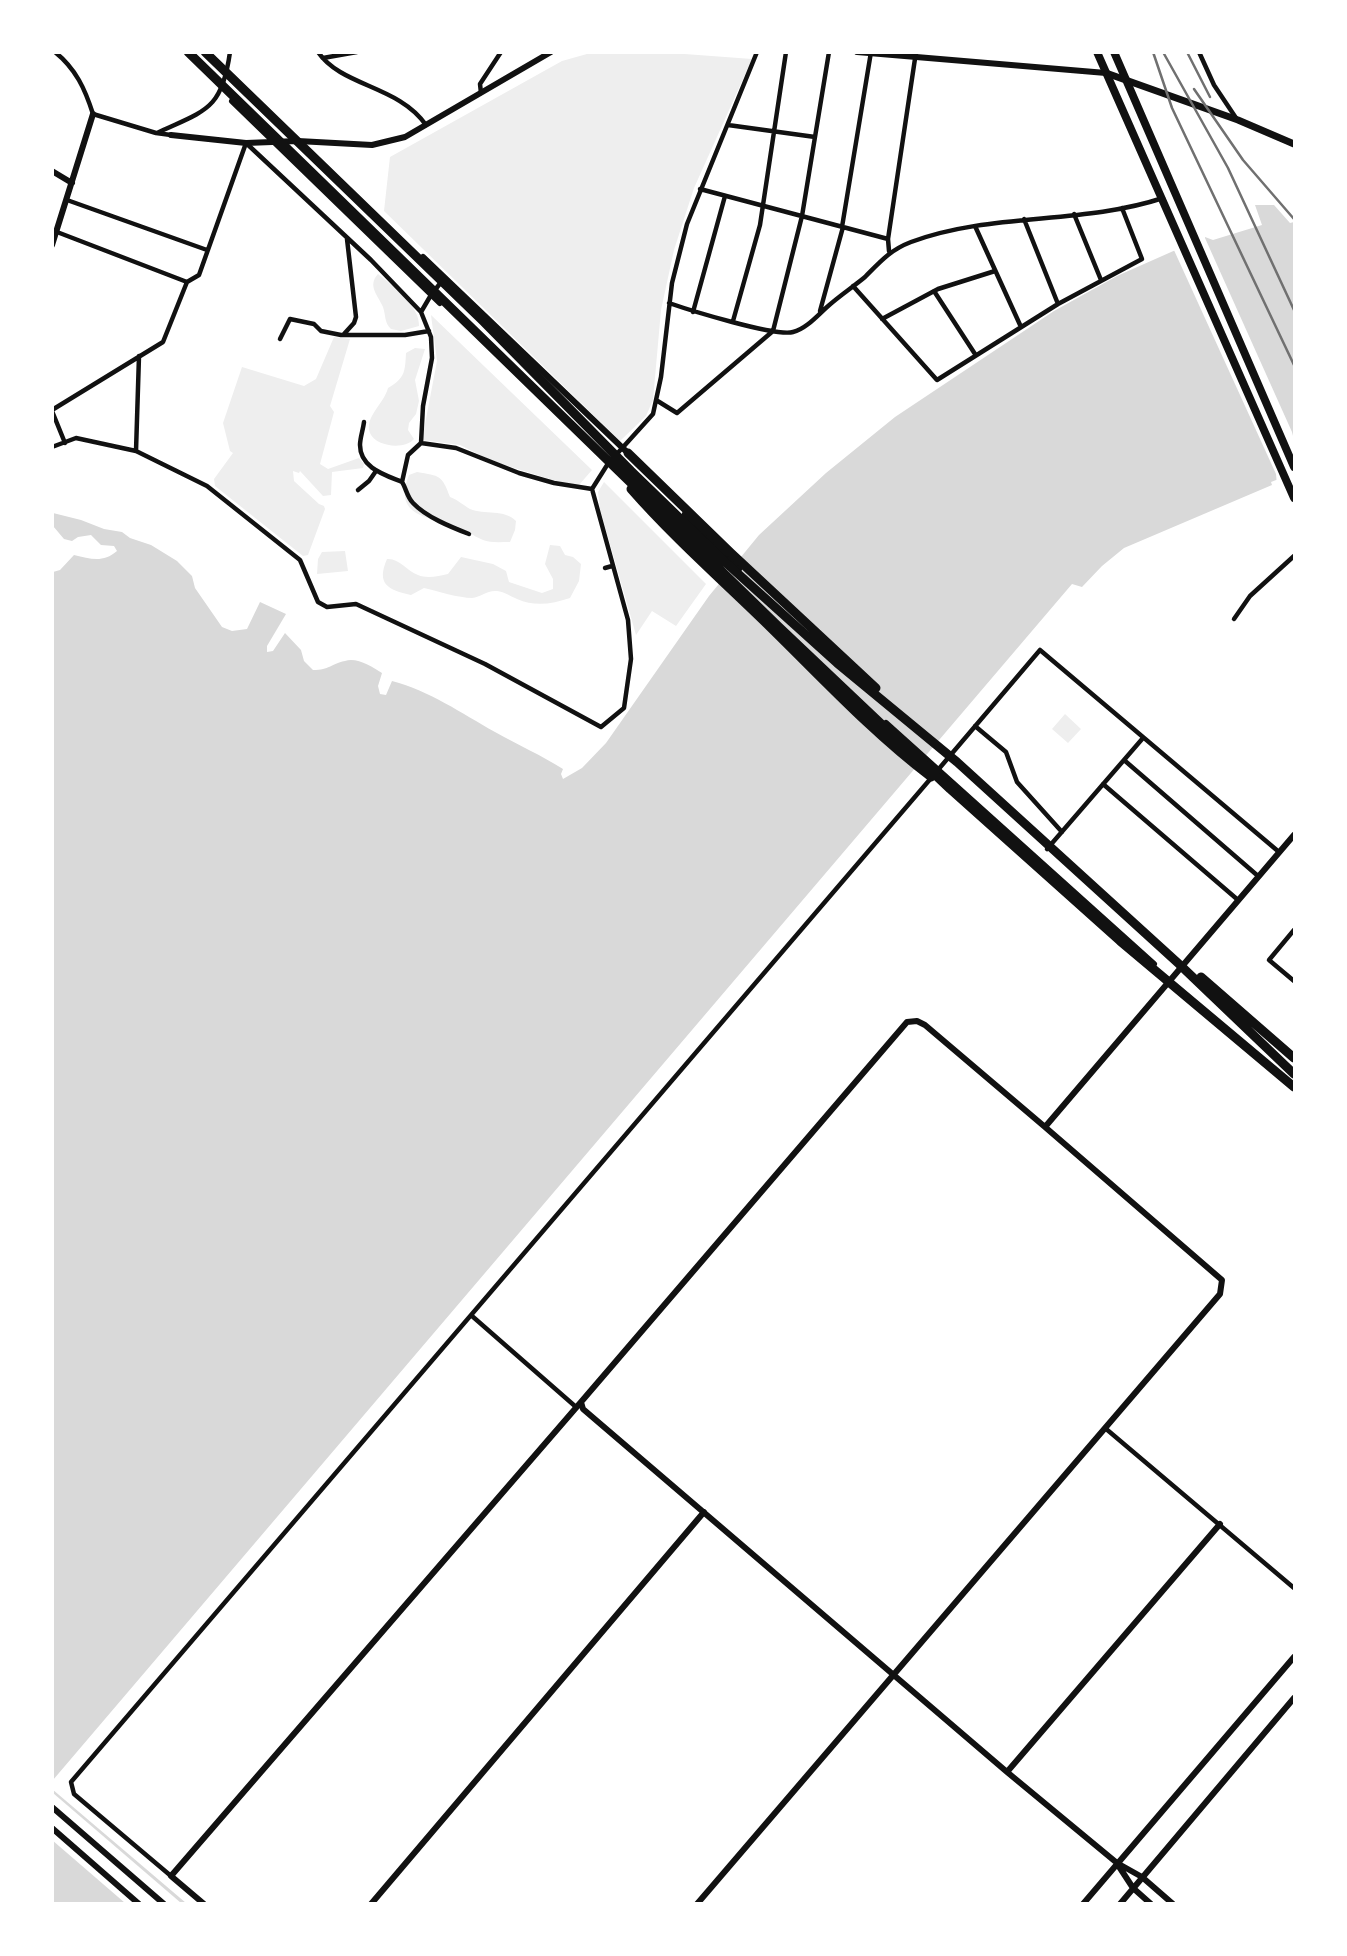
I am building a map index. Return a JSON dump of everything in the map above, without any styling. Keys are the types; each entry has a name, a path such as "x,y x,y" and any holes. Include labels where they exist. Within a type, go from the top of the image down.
{"highway":[{"path":"188,52 769,617 950,789 1087,912 1294,1087"},
{"path":"205,52 474,312 725,562 837,663 944,750"},
{"path":"1097,52 1294,498"},
{"path":"1114,52 1294,467"},
{"path":"625,451 729,555 1294,1071"},
{"path":"621,477 672,533 717,568 910,761 950,789"},
{"path":"1137,925 1294,1058"},
{"path":"1204,1011 1235,1021 1294,1071"}],"main road":[{"path":"1106,73 1238,120 1294,144"}],"street":[{"path":"52,245 93,114 78,75 68,62 55,52"},
{"path":"188,52 272,142 431,295 530,385 621,477"},
{"path":"205,52 446,278 625,451"},
{"path":"156,133 192,118 214,102 227,75 230,52"},
{"path":"318,52 329,66 409,105 427,126"},
{"path":"322,58 357,52"},
{"path":"481,94 480,84 501,52"},
{"path":"93,114 171,135 246,143 298,141 372,145 405,137 427,126 551,52"},
{"path":"52,447 76,438 136,451 207,486 300,560 318,601 327,607 356,604 485,664 601,727 624,708 631,659 628,620 592,489 608,463 625,451 653,414 669,303 687,224 757,52"},
{"path":"733,321 760,225 786,52"},
{"path":"656,400 677,413 774,331 802,216 829,52"},
{"path":"857,52 1106,73"},
{"path":"1199,52 1214,85 1238,120"},
{"path":"820,313 842,227 871,53"},
{"path":"890,251 888,239 916,55"},
{"path":"727,125 815,137"},
{"path":"246,143 402,289 422,312 429,331 432,358 423,406 421,443 408,455 402,482"},
{"path":"65,443 52,411 163,342 187,282 199,275 246,143"},
{"path":"52,171 72,183"},
{"path":"700,189 888,239"},
{"path":"693,312 724,196"},
{"path":"669,303 693,312 774,331 793,332 853,286 890,251 942,233 975,226 1122,208 1163,198"},
{"path":"67,200 207,250"},
{"path":"853,286 937,380 1058,303 1142,259 1122,208"},
{"path":"1074,214 1101,280"},
{"path":"1024,219 1058,303"},
{"path":"975,226 1021,327"},
{"path":"57,232 187,282"},
{"path":"344,334 356,317 348,239"},
{"path":"883,319 934,290 995,271"},
{"path":"422,312 431,295 446,278"},
{"path":"934,290 975,354"},
{"path":"280,339 290,319 314,324 321,331 344,334 405,335 429,331"},
{"path":"136,451 139,356"},
{"path":"363,422 360,450 364,459 376,471 402,482 413,503 452,527 469,534"},
{"path":"421,443 456,448 519,473 592,489"},
{"path":"358,489 369,481 376,471"},
{"path":"729,555 1046,849 1294,1071"},
{"path":"1234,619 1250,596 1294,556"},
{"path":"605,568 612,566"},
{"path":"717,568 1294,1092"},
{"path":"204,1903 74,1794 71,1782 1040,650 1279,852"},
{"path":"975,726 1006,752 1017,782 1062,832"},
{"path":"1046,849 1143,737"},
{"path":"1124,760 1258,876"},
{"path":"1103,784 1238,900"},
{"path":"1045,1127 1294,837"},
{"path":"1294,930 1269,960 1294,981"},
{"path":"171,1876 907,1022 917,1021 925,1025 1222,1280 1220,1294 697,1903"},
{"path":"472,1316 1007,1772 1117,1863 1142,1877 1173,1903"},
{"path":"1105,1428 1294,1588"},
{"path":"371,1903 704,1513"},
{"path":"1007,1772 1220,1524"},
{"path":"1083,1903 1294,1657"},
{"path":"1119,1903 1294,1698"},
{"path":"52,1807 164,1903"},
{"path":"52,1828 139,1903"},
{"path":"1117,1863 1133,1888 1151,1903"},
{"path":"377,1896 386,1903"}],"shaded area":[{"path":"594,52 671,53 752,59 694,188 674,250 661,310 653,400 646,416 620,441 384,211 390,157 562,61"},
{"path":"1255,205 1274,205 1290,223 1294,222 1294,473 1124,548 1082,587 1072,584 53,1780 53,572 60,570 74,555 102,559 117,551 114,546 101,545 91,535 72,541 64,539 53,526 53,513 122,532 177,561 192,576 195,588 222,627 232,631 247,629 260,602 286,614 267,646 267,652 273,651 285,633 301,650 304,661 313,670 350,660 364,663 382,673 378,686 380,694 386,695 392,681 432,697 563,769 563,779 582,768 606,743 709,596 759,535 826,473 895,417 1054,311 1117,276 1205,237 1213,240 1262,225"},
{"path":"378,274 410,304 419,326 401,331 391,329 373,287"},
{"path":"431,315 592,470 579,485 556,481 492,461 460,445 422,440 437,361"},
{"path":"334,337 350,339 330,406 334,412 320,464 328,469 359,458 364,464 363,468 332,472 331,495 323,496 300,471 293,471 294,481 325,509 308,555 303,556 215,486 214,479 233,453 230,451 223,423 242,367 304,386 316,379"},
{"path":"415,348 425,349 415,380 419,401 408,430 414,439 398,446 384,444 373,438 370,421 388,388 403,374 406,353"},
{"path":"417,472 431,474 442,480 450,497 470,509 511,517 516,521 510,542 486,541 457,526 415,512 405,499 405,488 409,475"},
{"path":"604,482 706,584 676,626 652,611 636,635 600,509 598,492"},
{"path":"550,545 560,546 565,555 573,557 581,564 579,581 570,598 557,602 524,602 497,591 472,598 424,588 411,595 390,588 384,580 387,559 418,575 429,577 448,574 461,557 493,564 506,571 509,582 542,593 553,589 553,579 545,564"},
{"path":"345,551 348,571 317,574 318,559 322,552"},
{"path":"1065,714 1081,729 1068,743 1052,729"},
{"path":"52,1789 186,1903 53,1903"}],"pier":[{"path":"1205,233 1292,432 1294,477 1277,485 1276,474 1173,248"},
{"path":"53,1793 181,1903 125,1903 52,1840"}],"railway":[{"path":"1153,52 1172,108 1294,365"},
{"path":"1163,52 1228,168 1294,310"},
{"path":"1187,52 1210,97"},
{"path":"1194,89 1243,160 1294,219"}]}
